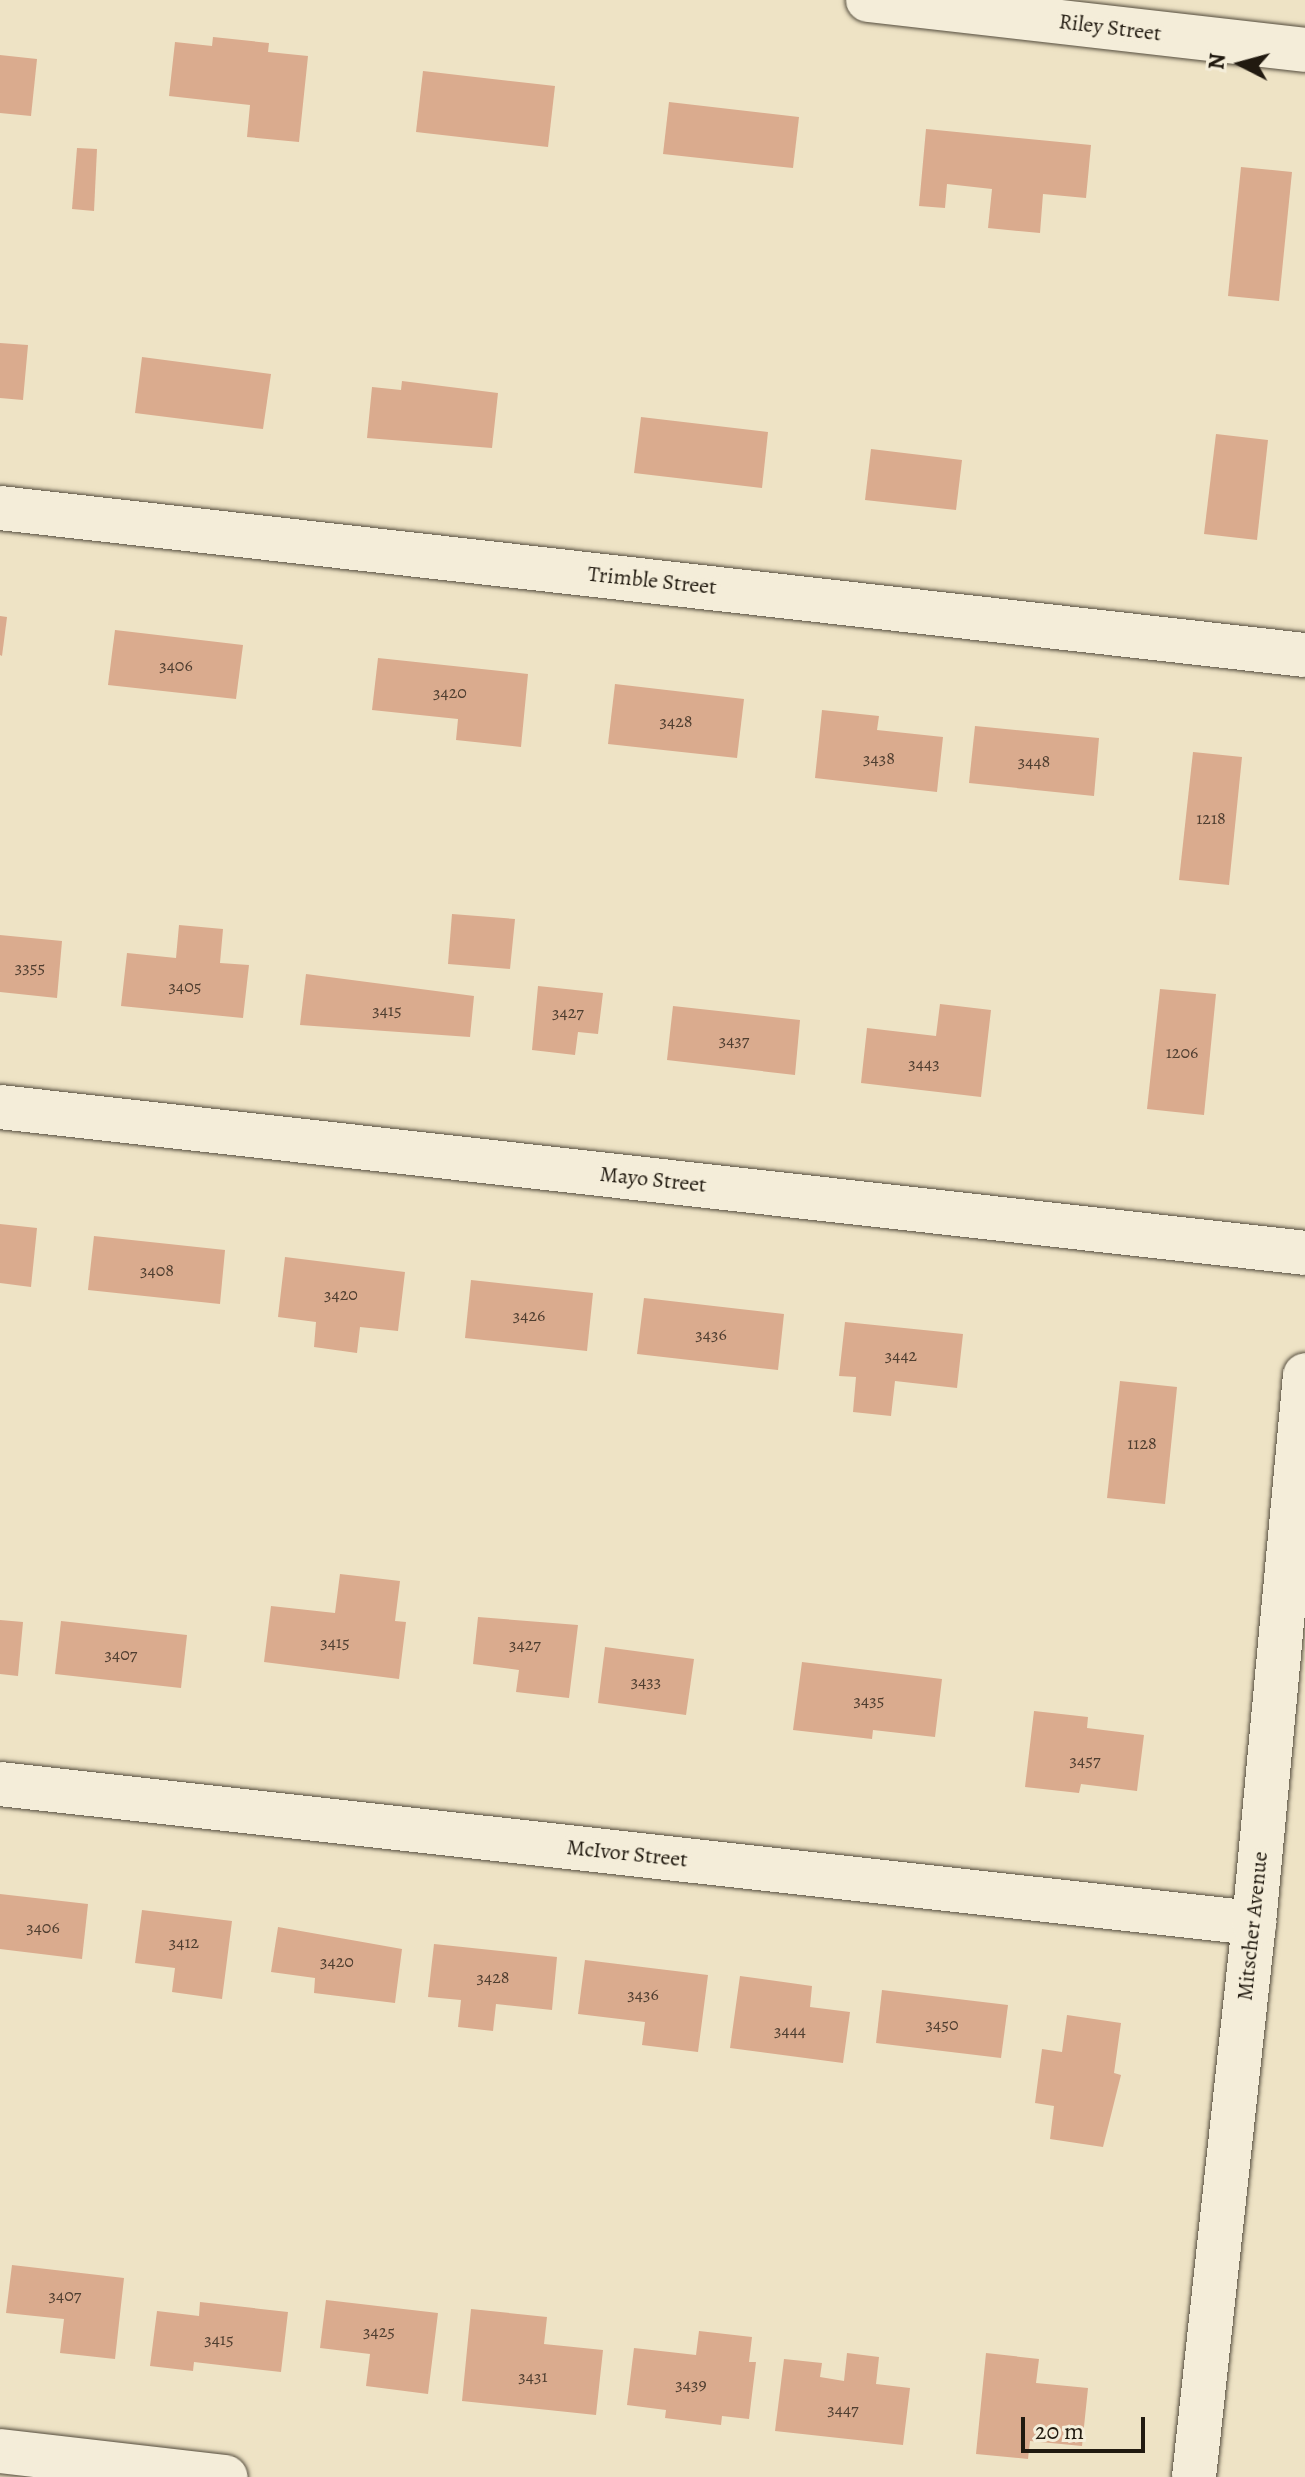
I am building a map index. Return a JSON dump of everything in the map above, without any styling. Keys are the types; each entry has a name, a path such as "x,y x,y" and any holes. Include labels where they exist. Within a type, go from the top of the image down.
{"street":[{"name":"Riley Street","path":"868,0 1305,50"},
{"name":"Trimble Street","path":"0,508 1305,655"},
{"name":"Mayo Street","path":"0,1107 1305,1253"},
{"name":"Mitscher Avenue","path":"1194,2477 1254,1923 1305,1375"},
{"name":"McIvor Street","path":"0,1784 1254,1923"},
{"path":"0,2451 226,2477"}],"building":[{"path":"213,37 269,43 268,52 308,56 299,142 247,137 250,105 169,96 175,42 212,46"},
{"path":"0,55 37,59 31,116 0,113"},
{"path":"423,71 555,86 548,147 416,132"},
{"path":"669,102 799,117 793,168 663,154"},
{"path":"926,129 1091,145 1086,198 1043,194 1040,233 988,228 992,189 947,184 945,208 919,206"},
{"path":"77,148 97,149 94,211 72,209"},
{"path":"1241,167 1292,172 1279,301 1228,296"},
{"path":"0,343 28,345 23,400 0,398"},
{"path":"142,357 271,374 263,429 135,413"},
{"path":"402,381 498,393 492,448 367,438 372,387 401,390"},
{"path":"641,417 768,432 762,488 634,473"},
{"path":"1216,434 1268,440 1257,540 1204,534"},
{"path":"871,449 962,460 956,510 865,500"},
{"path":"0,616 7,617 2,656 0,655"},
{"path":"115,630 243,645 236,699 108,685"},
{"path":"378,658 528,674 521,747 456,740 458,719 372,710"},
{"path":"615,684 744,699 737,758 608,744"},
{"path":"822,710 879,716 877,730 943,737 937,792 815,778"},
{"path":"975,726 1099,738 1094,796 969,783"},
{"path":"1193,752 1242,757 1229,885 1179,880"},
{"path":"452,914 515,919 510,969 448,964"},
{"path":"179,925 223,929 220,963 249,965 243,1018 121,1006 127,953 176,958"},
{"path":"0,935 62,941 57,998 0,992"},
{"path":"306,974 474,996 470,1037 300,1025"},
{"path":"538,986 603,993 598,1034 578,1032 575,1055 532,1050"},
{"path":"1160,989 1216,994 1204,1115 1147,1109"},
{"path":"940,1004 991,1010 981,1097 861,1083 867,1028 936,1036"},
{"path":"673,1006 800,1020 795,1075 667,1060"},
{"path":"0,1224 37,1228 31,1287 0,1283"},
{"path":"94,1236 225,1250 220,1304 88,1290"},
{"path":"285,1257 405,1272 398,1331 360,1327 357,1353 314,1347 316,1322 278,1317"},
{"path":"471,1280 593,1293 587,1351 465,1338"},
{"path":"644,1298 784,1314 778,1370 637,1354"},
{"path":"845,1322 963,1334 957,1388 895,1381 891,1416 853,1412 856,1377 839,1376"},
{"path":"1120,1381 1177,1387 1165,1504 1107,1498"},
{"path":"340,1574 400,1581 395,1621 406,1622 399,1679 264,1662 271,1606 335,1613"},
{"path":"478,1617 578,1625 569,1698 516,1692 519,1670 473,1664"},
{"path":"0,1620 23,1622 18,1676 0,1674"},
{"path":"61,1621 187,1635 181,1688 55,1674"},
{"path":"605,1647 694,1659 686,1715 598,1703"},
{"path":"802,1662 942,1679 935,1737 873,1730 872,1739 793,1730"},
{"path":"1034,1711 1088,1717 1087,1728 1144,1735 1137,1791 1081,1784 1079,1793 1025,1787"},
{"path":"0,1894 88,1904 82,1959 0,1949"},
{"path":"142,1910 232,1921 222,1999 172,1992 175,1968 135,1963"},
{"path":"278,1927 402,1949 395,2003 314,1993 315,1978 271,1972"},
{"path":"434,1944 557,1957 552,2010 496,2004 493,2031 458,2027 461,2000 428,1997"},
{"path":"585,1960 708,1975 698,2052 642,2045 645,2022 578,2014"},
{"path":"740,1976 812,1986 810,2007 850,2012 843,2063 730,2048"},
{"path":"882,1990 1008,2005 1001,2058 876,2043"},
{"path":"1067,2015 1121,2023 1114,2073 1121,2075 1103,2147 1050,2139 1054,2106 1035,2103 1042,2049 1062,2052"},
{"path":"12,2265 124,2278 115,2359 60,2353 64,2319 6,2313"},
{"path":"326,2300 438,2313 428,2394 366,2386 370,2354 320,2348"},
{"path":"200,2302 288,2312 281,2372 194,2362 193,2371 150,2366 157,2311 199,2316"},
{"path":"471,2309 547,2317 544,2344 603,2350 596,2415 462,2401"},
{"path":"699,2331 752,2337 749,2362 756,2362 749,2419 722,2416 721,2425 665,2418 666,2410 627,2405 634,2348 696,2355"},
{"path":"847,2353 879,2357 876,2384 910,2388 903,2445 775,2431 784,2359 822,2363 820,2377 844,2381"},
{"path":"986,2353 1039,2359 1036,2383 1088,2388 1082,2446 1030,2441 1028,2459 976,2454"}]}
